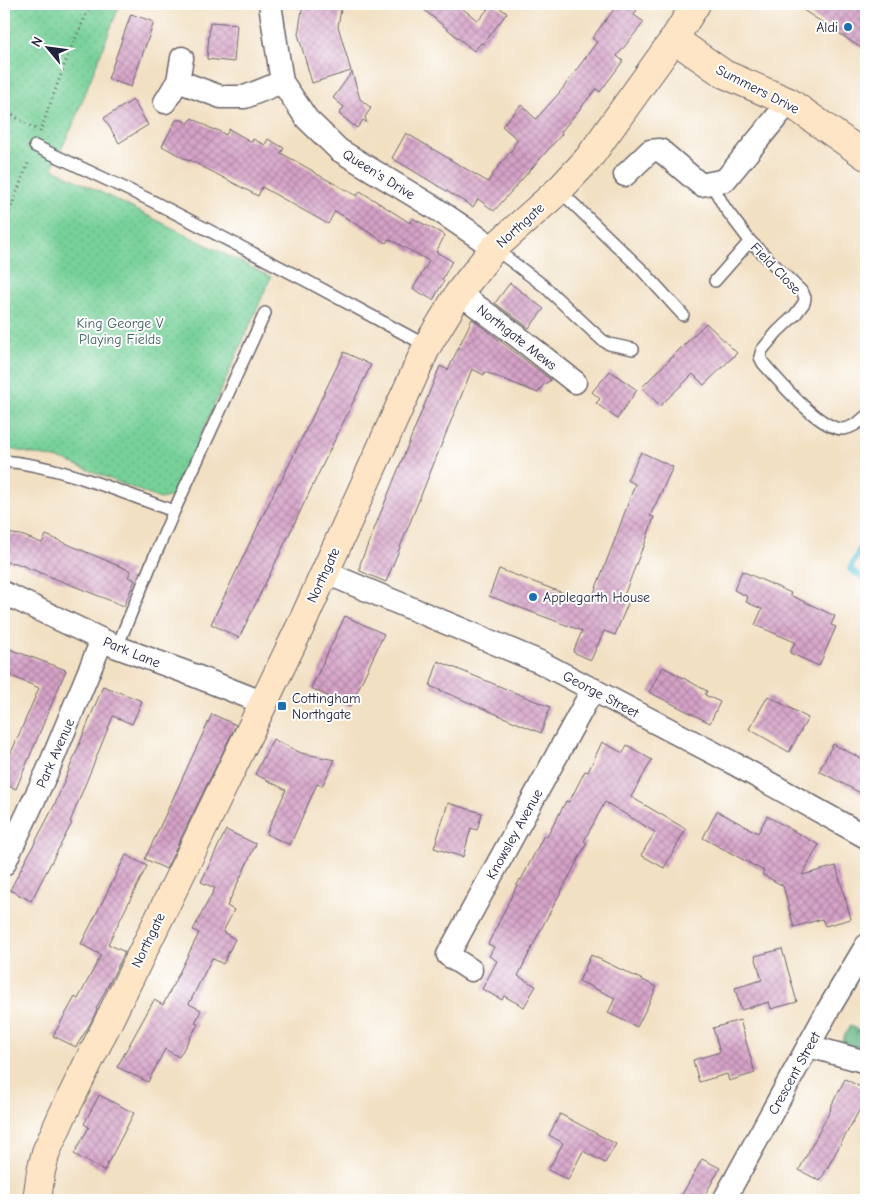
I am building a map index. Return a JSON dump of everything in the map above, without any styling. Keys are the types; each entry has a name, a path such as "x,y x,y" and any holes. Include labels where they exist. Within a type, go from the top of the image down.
{"street":[{"name":"Queen's Drive","path":"270,4 282,82 307,119 339,150 438,210 494,248"},
{"name":"Northgate","path":"36,1200 46,1152 62,1116 264,703 427,346 459,293 494,248 559,190 588,159 674,39 696,4"},
{"name":"Summers Drive","path":"674,39 724,74 789,102 866,156"},
{"path":"165,102 178,81 182,58"},
{"path":"178,81 221,97 245,98 282,82"},
{"path":"625,176 650,151 660,150 701,185 724,180 789,102"},
{"name":"Northgate Mews","path":"459,293 575,382"},
{"name":"George Street","path":"324,572 540,662 866,837"},
{"name":"Park Lane","path":"4,593 110,644 264,703"},
{"name":"Park Avenue","path":"4,864 110,644"},
{"name":"Knowsley Avenue","path":"471,970 448,955 593,689"},
{"name":"Crescent Street","path":"724,1200 866,946"},
{"path":"809,1046 866,1062"}],"lane":[{"path":"35,146 152,201 427,346"},
{"name":"Field Close","path":"711,183 724,208 750,241 803,293 805,298 804,303 795,315 762,350 760,357 763,363 790,393 823,422 832,427 845,429 852,427 866,416"},
{"path":"559,190 642,270 683,315"},
{"path":"715,281 750,241"},
{"path":"494,248 544,286 602,340 609,344 633,349"},
{"path":"110,644 150,567 265,313"},
{"path":"4,461 26,463 91,481 174,511"}],"path":[{"path":"4,225 68,55 91,4"},
{"path":"4,110 40,132"}],"green space":[{"name":"King George V Playing Fields","path":"4,4 120,4 72,127 52,168 271,277 174,496 160,499 64,460 4,448"},
{"path":"850,1025 866,1035 866,1053 840,1044"}],"building":[{"path":"303,4 342,4 338,26 351,71 312,83 298,34"},
{"path":"417,4 457,4 478,21 492,4 507,13 483,44 481,43 474,51"},
{"path":"618,4 640,4 634,15 644,22 617,56 623,61 600,92 596,89 561,132 562,134 494,211 478,199 473,207 392,158 406,133 488,182 518,140 502,126 521,105 536,119 560,92 597,42 592,38"},
{"name":"Aldi","path":"794,4 866,4 866,51"},
{"path":"131,14 154,22 131,87 108,79"},
{"path":"210,22 237,24 234,62 207,59"},
{"path":"352,72 360,99 371,108 365,117 367,123 363,120 357,128 339,114 344,107 333,98"},
{"path":"133,100 148,125 119,143 104,118"},
{"path":"192,118 226,135 229,129 252,142 253,139 265,145 268,139 284,148 281,153 357,196 360,191 410,223 412,218 445,235 436,252 452,261 442,280 444,281 433,300 413,289 429,261 389,239 386,243 335,211 328,224 262,187 258,196 162,146 176,120 183,120 188,124"},
{"path":"510,283 544,309 529,328 495,303"},
{"path":"472,319 551,380 543,385 538,393 485,372 484,375 472,369 386,582 360,571 360,564 440,366 448,370"},
{"path":"706,323 737,353 704,385 693,374 660,406 642,387"},
{"path":"344,352 371,365 239,638 211,624"},
{"path":"610,371 637,390 617,419 596,403 600,399 592,392"},
{"path":"641,452 673,467 650,516 654,517 623,598 629,601 615,635 604,631 591,660 573,652 582,631 489,596 499,569 590,603 635,484 627,480"},
{"path":"4,533 21,535 42,543 46,535 131,571 128,577 135,580 124,606 16,563 4,562"},
{"path":"742,571 791,593 790,595 835,616 831,625 836,627 819,666 790,653 795,642 755,625 762,609 746,602 748,597 734,590"},
{"path":"345,616 384,634 350,707 311,688"},
{"path":"4,647 66,670 16,789 4,784 4,769 39,688 4,673"},
{"path":"438,661 550,707 541,733 430,686"},
{"path":"663,667 707,691 705,695 720,702 710,723 649,692"},
{"path":"103,686 142,701 132,724 113,716 70,822 72,823 31,901 10,890 55,804"},
{"path":"768,696 808,718 789,752 749,729"},
{"path":"212,714 236,725 166,869 145,859"},
{"path":"273,739 301,753 335,760 322,786 317,784 290,845 266,834 286,790 255,774"},
{"path":"602,742 623,753 627,745 652,760 631,797 686,829 664,868 641,855 655,832 605,802 584,841 587,843 518,976 536,986 524,1007 504,996 502,1000 482,989 497,961 489,956 494,947 488,944 544,835 547,837 566,801 569,802 585,771 588,772"},
{"path":"833,744 866,761 866,796 819,771"},
{"path":"448,803 482,813 477,830 471,828 463,857 434,848"},
{"path":"717,811 758,833 767,816 819,845 802,875 836,866 851,919 825,926 822,919 794,927 783,886 762,874 764,871 703,838"},
{"path":"226,830 256,844 227,906 234,910 223,932 235,939 223,964 212,958 189,1004 201,1010 195,1023 198,1024 179,1057 165,1049 148,1082 117,1067 154,1000 163,1005 199,933 193,930 215,888 201,882"},
{"path":"126,855 147,866 108,944 125,952 91,1022 76,1047 53,1036 75,997 78,999 101,955 81,944"},
{"path":"782,949 797,1002 771,1009 769,1002 741,1010 735,988 762,980 755,956"},
{"path":"591,955 657,987 637,1027 608,1013 615,998 579,981"},
{"path":"740,1020 755,1073 729,1081 727,1074 699,1082 693,1060 720,1052 713,1028"},
{"path":"845,1079 866,1090 866,1112 860,1109 820,1181 799,1170"},
{"path":"99,1095 134,1113 104,1171 74,1154 89,1127 84,1124"},
{"path":"560,1114 616,1144 605,1163 583,1151 568,1180 548,1170 563,1143 549,1135"},
{"path":"702,1159 720,1168 702,1200 679,1200"}],"waterway":[{"path":"860,549 850,569 866,580"}],"place":[{"name":"Aldi","path":"848,27"},
{"name":"Applegarth House","path":"533,597"},
{"name":"Cottingham Northgate","path":"282,706"}]}
